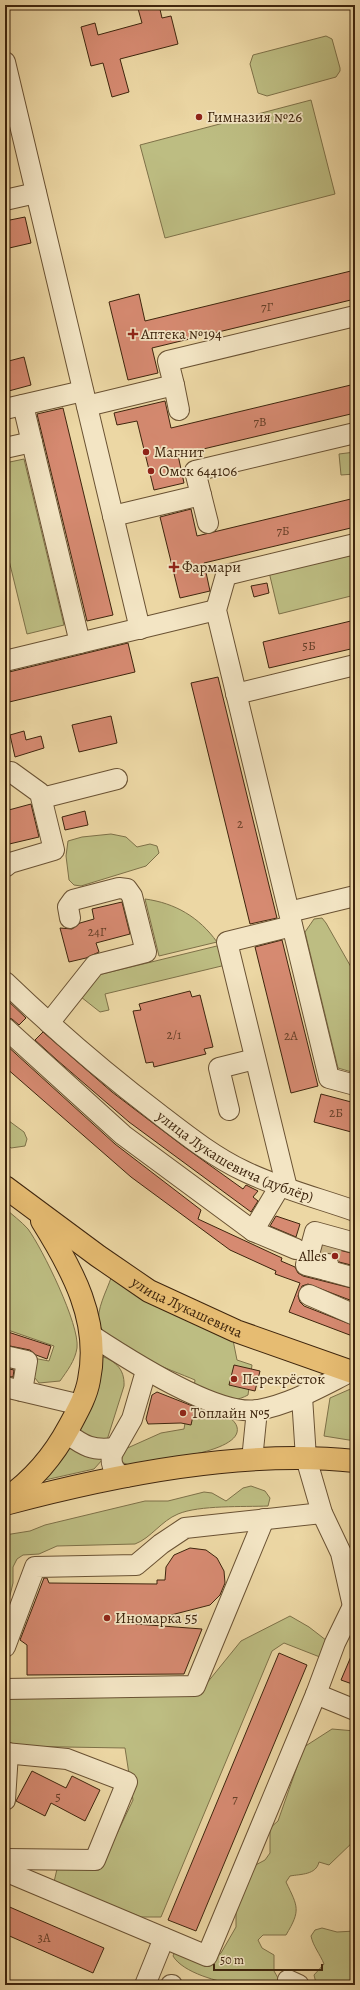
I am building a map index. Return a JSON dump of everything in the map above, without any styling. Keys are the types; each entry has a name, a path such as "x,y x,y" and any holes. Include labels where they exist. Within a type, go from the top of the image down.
{"main road":[{"path":"5,1187 35,1211 62,1252 78,1285 88,1314 93,1356 90,1374 81,1405 66,1433 46,1464 23,1487 5,1500"},
{"name":"улица Лукашевича","path":"35,1211 149,1291 236,1331 352,1372"},
{"path":"5,1504 64,1488 194,1465 252,1460 306,1458 355,1461"}],"street":[{"path":"5,62 140,629"},
{"path":"5,200 36,193"},
{"path":"179,410 168,361 355,316"},
{"path":"80,643 32,442 14,407 174,385"},
{"path":"208,522 195,471 355,433"},
{"path":"5,448 32,442"},
{"path":"113,516 201,495"},
{"path":"355,544 226,575 216,610 329,1078 355,1085"},
{"path":"5,661 216,610"},
{"path":"236,694 355,665"},
{"path":"5,774 11,772 40,793 54,850 10,863 5,867"},
{"path":"42,798 117,779"},
{"path":"70,918 68,907 72,900 119,888 127,889 132,896 146,952 95,965 45,1020 11,1034 123,1135 253,1231 296,1249"},
{"path":"253,1231 283,1187 255,1059 227,942 355,896"},
{"name":"улица Лукашевича (дублёр)","path":"5,982 45,1020 124,1087 197,1142 243,1171 283,1187 349,1209"},
{"path":"229,1110 219,1068 255,1059"},
{"path":"330,1255 349,1209"},
{"path":"330,1255 355,1244"},
{"path":"330,1255 355,1278"},
{"path":"310,1294 355,1315"},
{"path":"91,1335 146,1371 216,1404 236,1409 257,1410 302,1397 352,1372"},
{"path":"5,1356 27,1361 14,1389 81,1405"},
{"path":"126,1477 118,1474 111,1461 115,1448 132,1419 146,1371"},
{"path":"5,1871 207,1956 316,1694 335,1643 354,1607 348,1549 322,1513 306,1458 302,1397"},
{"path":"252,1460 257,1410"},
{"path":"66,1433 82,1444 99,1450 115,1448"},
{"path":"5,1647 35,1567 136,1565 161,1544 185,1528 322,1513"},
{"path":"5,1689 195,1686 264,1519"},
{"path":"316,1694 355,1710"},
{"path":"5,1800 6,1753 67,1759 126,1782 95,1860 5,1859"},
{"path":"145,1985 164,1938"}],"green space":[{"path":"326,36 332,39 340,68 340,71 336,77 267,96 258,93 250,64 253,55"},
{"path":"311,100 335,194 165,238 140,145"},
{"path":"355,452 355,474 341,475 339,454"},
{"path":"24,459 64,625 27,634 5,544 5,463"},
{"path":"355,551 355,595 279,614 269,572"},
{"path":"111,834 126,837 137,847 150,844 157,846 159,853 146,866 81,886 74,885 69,880 66,856 68,841 82,837"},
{"path":"145,899 166,904 186,913 202,925 217,942 159,956"},
{"path":"322,918 355,974 355,1073 338,1068 305,932 314,919"},
{"path":"225,944 230,964 105,994 109,1010 100,1012 81,997 98,975"},
{"path":"5,1118 24,1132 27,1139 25,1146 11,1148 5,1143"},
{"path":"5,1208 28,1229 42,1252 67,1305 73,1322 76,1337 76,1353 73,1362 60,1381 39,1383 30,1372 33,1358 49,1361 54,1346 5,1329"},
{"path":"111,1278 134,1292 233,1340 237,1360 252,1365 248,1395 234,1400 214,1396 194,1387 195,1380 141,1357 114,1341 104,1332 98,1318 100,1306"},
{"path":"98,1355 114,1362 123,1374 124,1380 124,1386 107,1440 77,1435"},
{"path":"355,1387 355,1441 324,1436 330,1398"},
{"path":"188,1406 216,1412 229,1418 237,1427 235,1436 226,1444 193,1455 129,1465 121,1462 123,1450 161,1433 184,1429"},
{"path":"63,1445 88,1457 103,1459 94,1469 36,1482"},
{"path":"251,1486 265,1491 270,1498 268,1506 209,1508 187,1511 172,1517 146,1538 135,1544 57,1546 39,1554 23,1555 17,1559 13,1567 13,1583 5,1616 5,1535 30,1531 45,1525 145,1501 168,1501 204,1492 212,1493 226,1501 243,1488"},
{"path":"290,1616 309,1627 331,1644 325,1659 284,1643 272,1651 161,1917 141,1917 54,1882 57,1869 100,1869 133,1800 125,1748 5,1746 5,1698 198,1694 241,1641"},
{"path":"332,1729 355,1731 355,1840 329,1865 319,1862 315,1869 311,1872 290,1876 286,1882 296,1908 296,1914 291,1927 286,1935 263,1935 258,1940 262,1948 274,1955 274,1971 282,1985 248,1986 230,1984 193,1972 178,1962 173,1956 176,1949 210,1961 221,1953 236,1927 236,1896 250,1868 265,1860 270,1853 270,1828 278,1821 304,1747"},
{"path":"322,1928 337,1932 355,1931 355,1985 319,1985 316,1983 314,1975 324,1964 311,1936 315,1930"}],"building":[{"path":"137,5 159,5 162,18 171,16 178,44 120,59 129,92 112,97 103,63 91,66 81,27 95,23 98,35 142,23"},
{"path":"25,217 31,243 5,249 5,221"},
{"path":"355,270 355,299 152,348 158,373 128,380 109,302 139,294 145,321"},
{"path":"24,357 31,385 5,392 5,362"},
{"path":"355,384 355,413 178,455 184,483 154,490 137,421 117,425 114,413 165,401 171,428"},
{"path":"63,408 113,615 87,621 37,414"},
{"path":"355,498 355,527 204,563 210,591 180,598 160,517 191,509 197,536"},
{"path":"267,583 269,593 254,597 251,586"},
{"path":"355,620 355,648 269,668 263,642"},
{"path":"128,643 135,672 5,703 5,673"},
{"path":"218,677 277,918 250,924 191,683"},
{"path":"111,716 117,743 79,752 72,725"},
{"path":"24,731 26,740 41,736 44,748 15,757 10,735"},
{"path":"31,804 39,837 5,845 5,811"},
{"path":"85,811 88,825 65,830 62,817"},
{"path":"122,902 130,934 96,943 99,952 86,958 69,962 60,928 72,929 80,923 94,919 92,909"},
{"path":"282,940 318,1086 291,1093 255,947"},
{"path":"190,991 192,997 200,995 213,1047 204,1049 206,1054 154,1067 153,1062 146,1063 133,1011 141,1010 139,1004"},
{"path":"5,998 26,1018 19,1025 12,1019 5,1017"},
{"path":"43,1032 112,1092 183,1146 243,1189 246,1185 258,1191 253,1197 258,1201 251,1212 129,1122 57,1060 35,1040"},
{"path":"5,1044 115,1144 201,1210 198,1219 282,1258 281,1261 295,1267 298,1273 303,1276 355,1289 355,1302 308,1284 302,1286 298,1296 300,1302 304,1306 355,1326 355,1337 289,1312 300,1283 275,1274 276,1271 230,1250 131,1177 5,1067"},
{"path":"321,1094 355,1103 355,1133 314,1122"},
{"path":"276,1216 300,1224 296,1237 270,1226"},
{"path":"323,1246 355,1254 355,1266 339,1262 336,1256 331,1253 321,1255"},
{"path":"5,1331 51,1346 47,1359 36,1355 30,1350 5,1345"},
{"path":"234,1365 260,1371 255,1391 229,1385"},
{"path":"5,1368 14,1370 13,1377 5,1376"},
{"path":"157,1392 195,1407 191,1425 181,1423 148,1424 146,1419 152,1395"},
{"name":"Иномарка 55","path":"190,1548 206,1550 217,1558 224,1571 225,1583 220,1595 210,1605 136,1624 202,1629 184,1674 27,1675 27,1645 20,1640 44,1578 47,1578 49,1583 157,1584 157,1580 165,1580 166,1567 174,1555"},
{"path":"355,1647 355,1685 341,1680"},
{"path":"279,1653 307,1665 196,1931 168,1920"},
{"path":"32,1771 66,1788 72,1776 100,1790 85,1821 51,1803 45,1816 16,1801"},
{"path":"5,1905 104,1948 93,1973 5,1934"}],"tunnel":[{"path":"328,1264 332,1247"}],"place":[{"name":"Гимназия №26","path":"199,117"},
{"name":"Аптека №194","path":"133,334"},
{"name":"Магнит","path":"146,452"},
{"name":"Омск 644106","path":"151,471"},
{"name":"Фармари","path":"174,567"},
{"name":"Alles","path":"335,1256"},
{"name":"Перекрёсток","path":"234,1379"},
{"name":"Топлайн №5","path":"183,1413"},
{"name":"Иномарка 55","path":"107,1618"}]}
